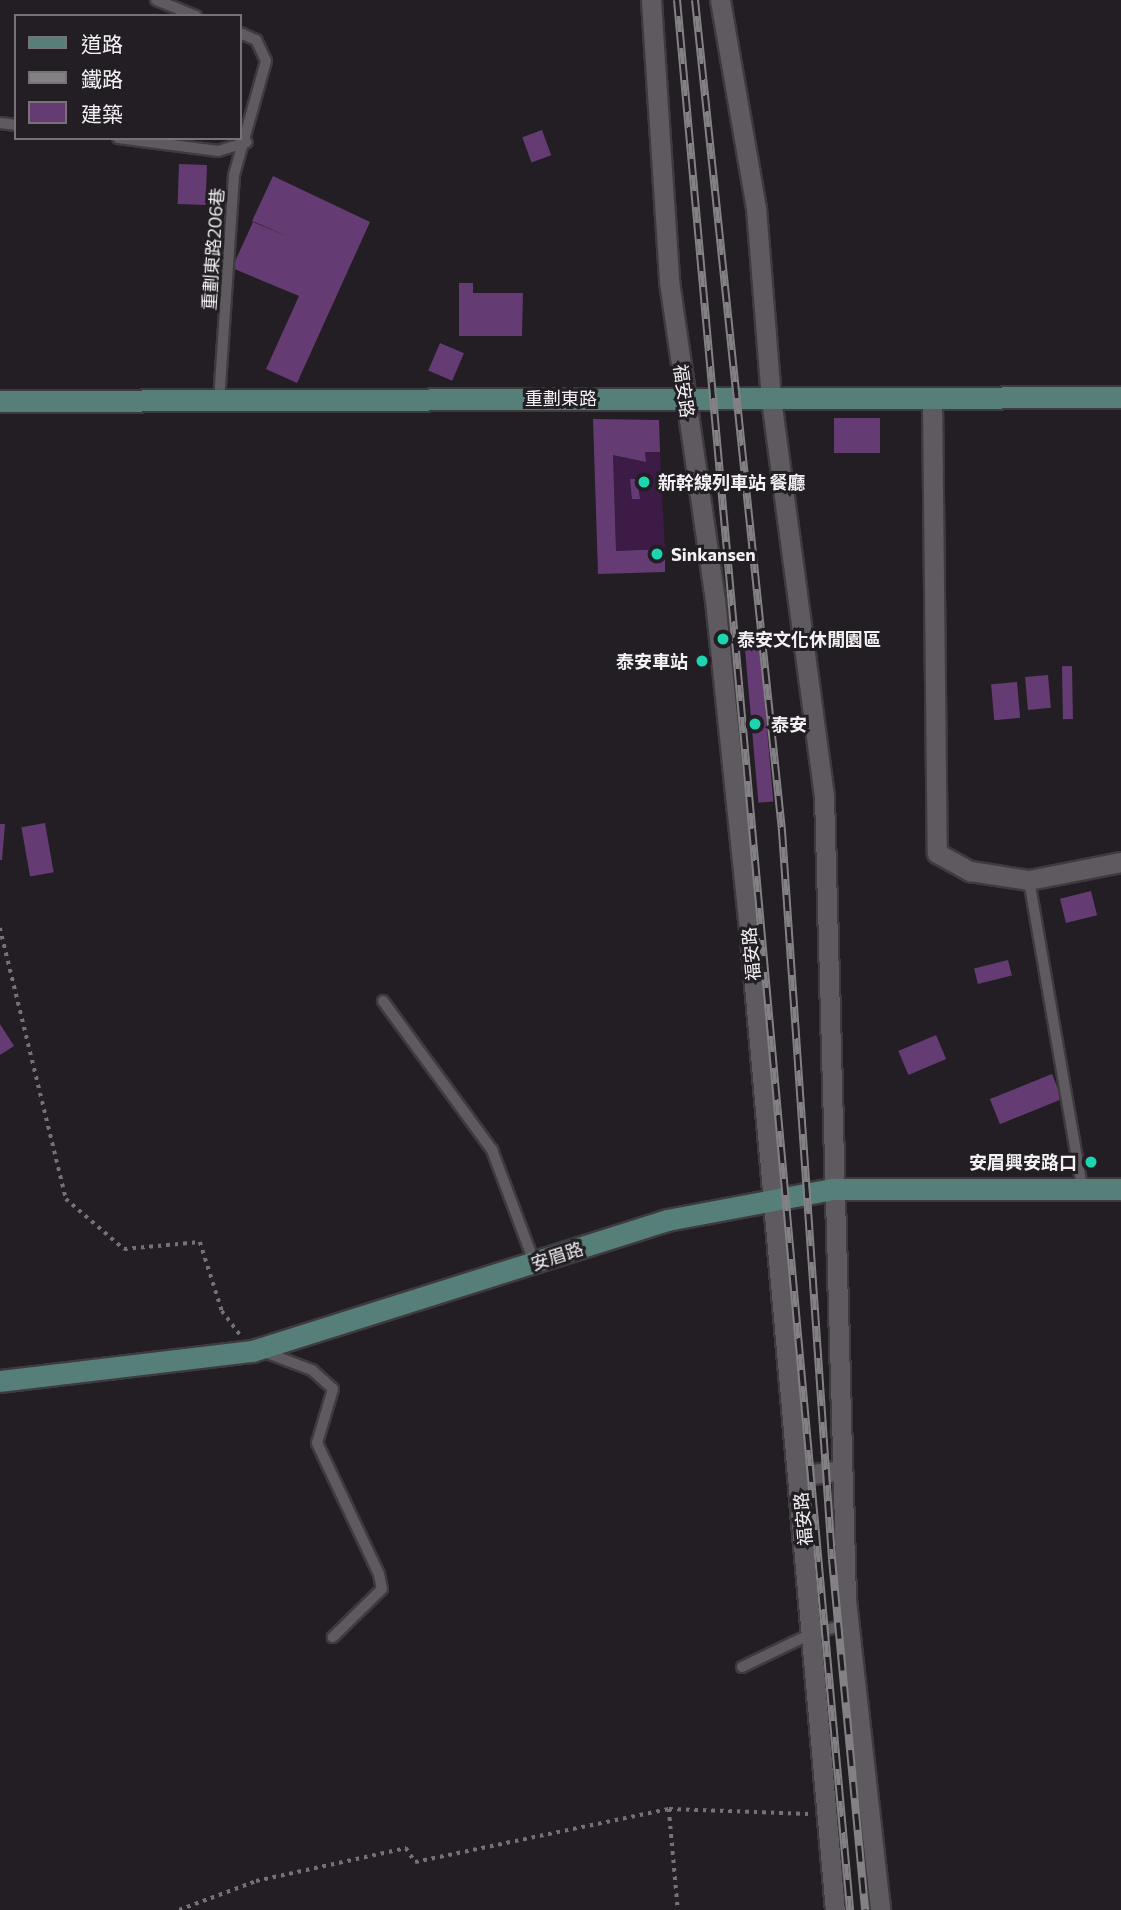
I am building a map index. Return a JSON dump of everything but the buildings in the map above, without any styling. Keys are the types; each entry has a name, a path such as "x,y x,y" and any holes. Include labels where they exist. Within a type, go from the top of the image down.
{"street":[{"name":"福安路","path":"651,0 669,281 715,600 799,1476 825,1815 835,1910"},
{"path":"720,0 756,208 771,399 824,796 833,1189 848,1624 880,1910"},
{"name":"重劃東路","path":"0,401 1121,397"},
{"path":"932,398 933,843 944,860 970,871 1029,880 1121,862"},
{"name":"安眉路","path":"0,1381 255,1350 667,1220 833,1189 1121,1189"},
{"path":"799,1476 842,1470"}],"lane":[{"path":"156,0 191,14"},
{"name":"重劃東路206巷","path":"219,401 234,175 247,142 266,61 256,40 242,34"},
{"path":"133,140 218,151 247,142"},
{"path":"1029,880 1036,949 1082,1188"},
{"path":"383,1001 492,1150 534,1262"},
{"path":"255,1350 312,1370 333,1390 317,1443 382,1589 333,1637"},
{"path":"742,1667 813,1633 848,1624"}],"path":[{"path":"0,928 66,1199 124,1249 200,1242 222,1311 255,1350"},
{"path":"669,1809 678,1910"},
{"path":"179,1910 256,1881 406,1848 415,1862 669,1809 825,1815"}],"shaded area":[{"path":"645,452 660,452 665,549 616,551 613,455 645,462"}],"railway":[{"path":"677,0 850,1910"},
{"path":"695,0 782,831 832,1559 865,1910"}],"place":[{"name":"新幹線列車站 餐廳","path":"644,482"},
{"name":"Sinkansen","path":"657,554"},
{"name":"泰安文化休閒園區","path":"723,639"},
{"name":"泰安車站","path":"702,661"},
{"name":"泰安","path":"755,724"},
{"name":"安眉興安路口","path":"1091,1162"}]}
